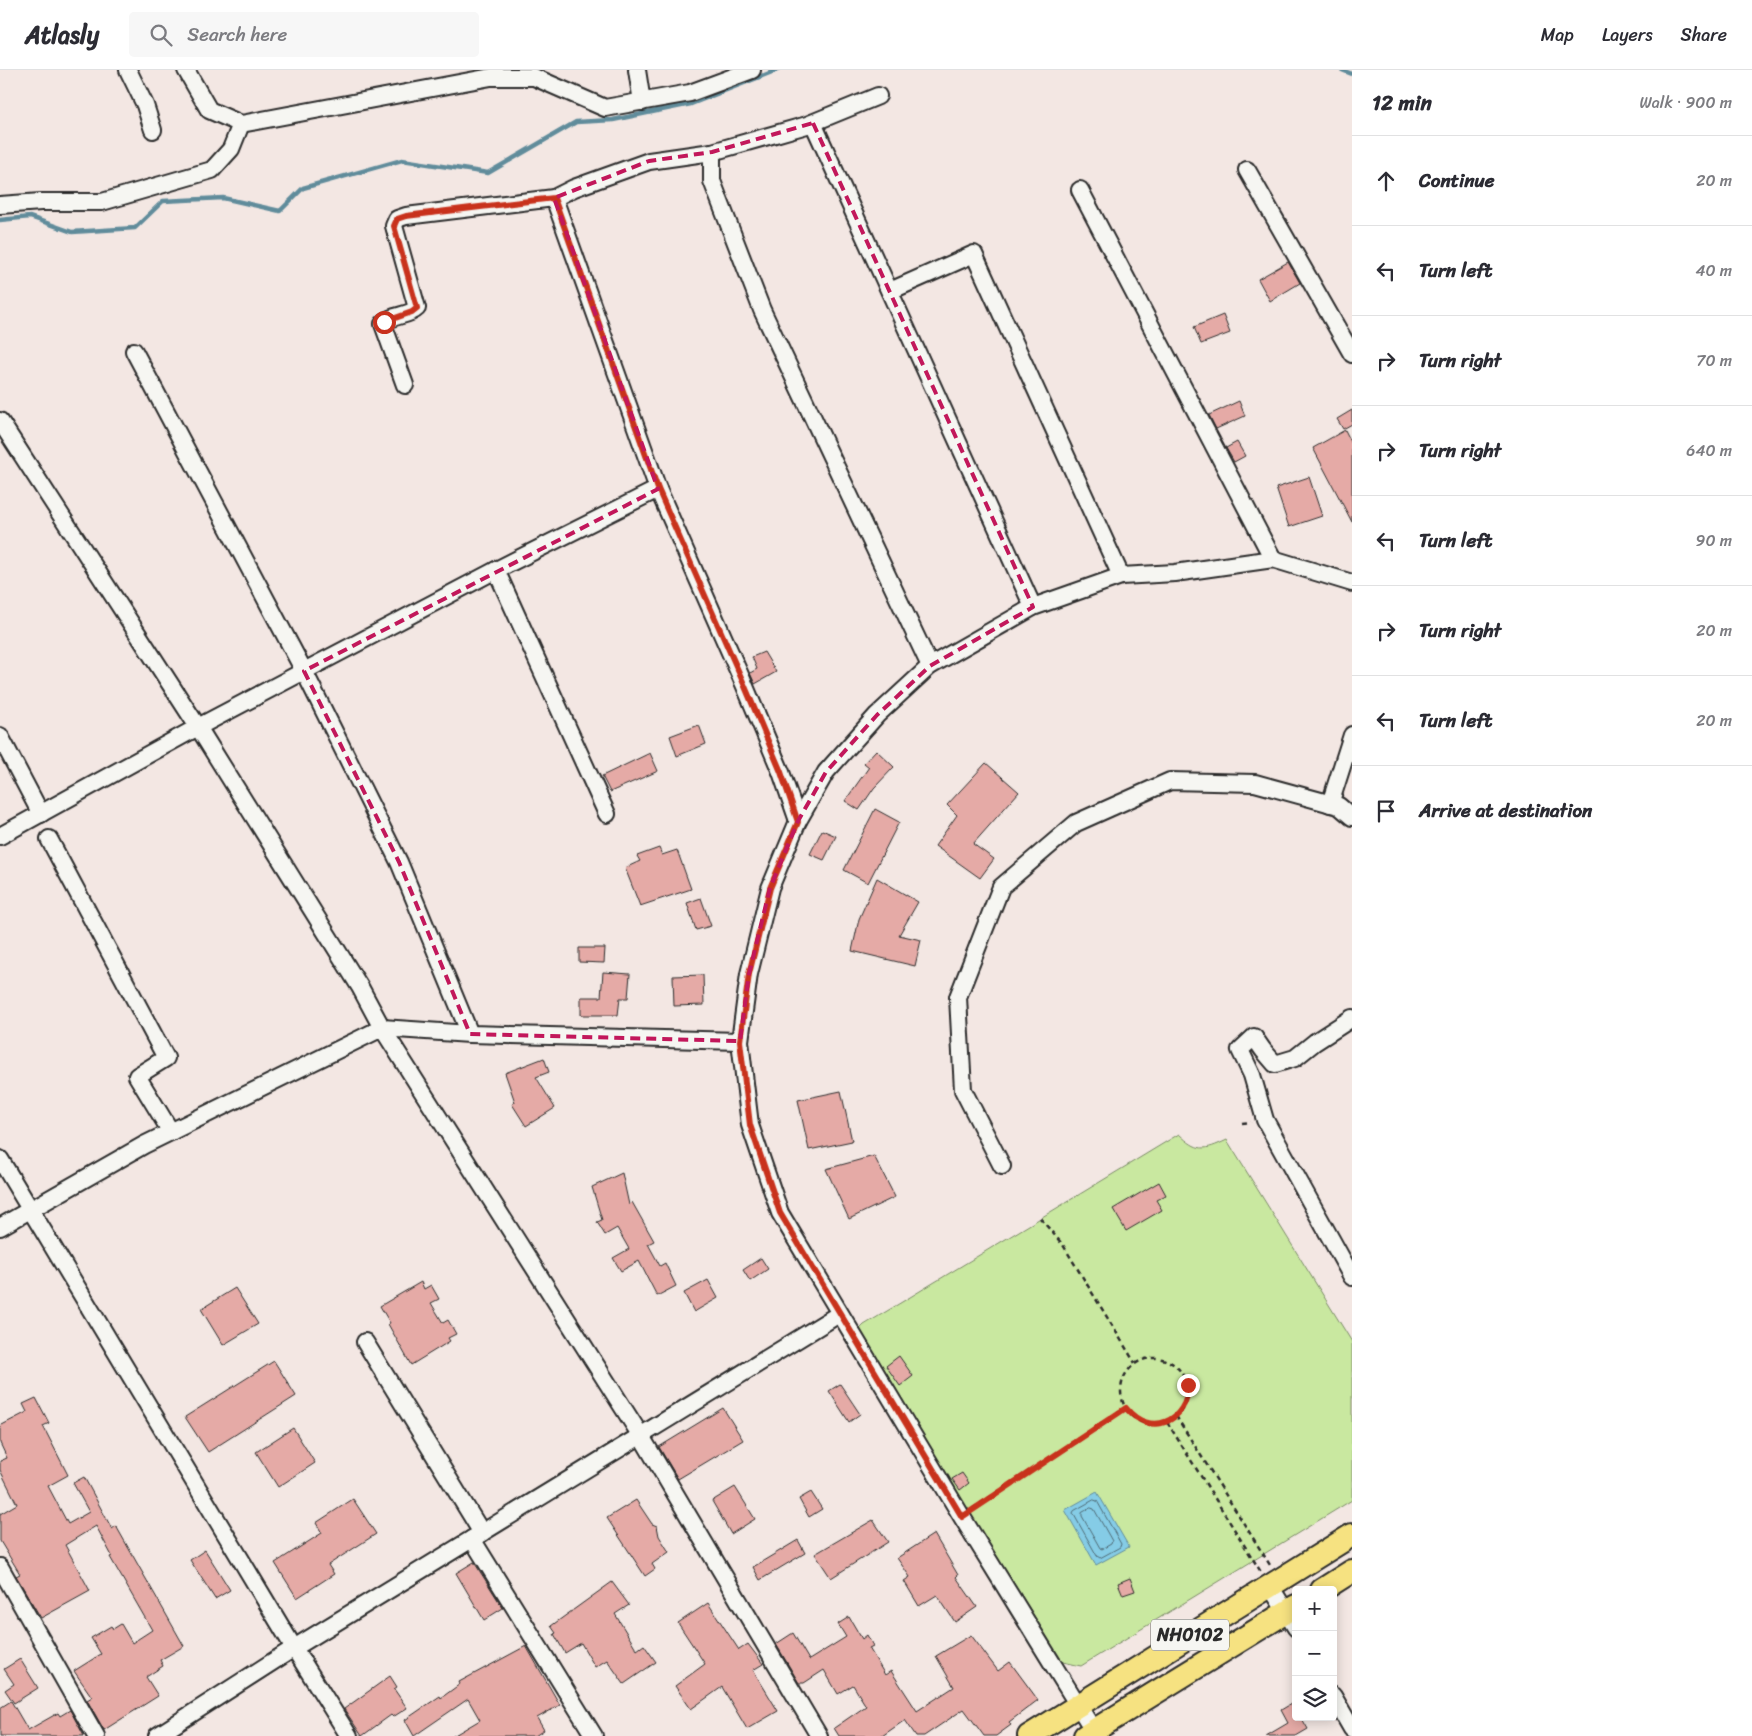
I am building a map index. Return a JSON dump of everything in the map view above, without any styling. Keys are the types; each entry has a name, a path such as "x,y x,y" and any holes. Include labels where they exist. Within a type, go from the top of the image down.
{"highway":[{"name":"NH0102","path":"1029,1736 1352,1535"},
{"path":"1328,1586 1352,1571"},
{"name":"NH0102","path":"1092,1734 1292,1617"}],"street":[{"path":"128,70 145,105 153,130"},
{"path":"186,70 209,110 241,124 490,74 534,77 605,108 690,93 752,70"},
{"path":"636,70 642,102"},
{"path":"405,385 383,324 387,320 412,312 417,308 394,226 397,219 406,216 554,198 574,188 649,161 712,152 813,123 878,96"},
{"path":"813,123 1033,607"},
{"path":"0,205 41,202 102,202 212,170 231,148 241,124"},
{"path":"712,152 712,181 762,310 930,666"},
{"path":"1247,170 1352,354"},
{"path":"1080,190 1273,559"},
{"path":"554,198 658,489 752,701 781,772 798,822"},
{"path":"890,291 974,254 1121,576"},
{"path":"134,351 304,671 399,862 470,1034"},
{"path":"0,421 198,727 355,979 382,1028 641,1436 819,1736"},
{"path":"0,836 304,671 496,570 658,489"},
{"path":"1092,1734 1078,1706 839,1314 780,1213 750,1125 740,1041 749,974 770,888 798,822 826,772 877,716 930,666 1033,607 1121,576 1175,573 1273,559 1352,584"},
{"path":"496,570 607,814"},
{"path":"1330,804 1352,735"},
{"path":"0,736 41,814"},
{"path":"1002,1166 963,1090 958,997 1001,887 1076,823 1170,782 1255,783 1339,806 1352,817"},
{"path":"50,838 166,1058 137,1076 171,1132"},
{"path":"1352,1018 1315,1042 1295,1058 1275,1064 1254,1037 1240,1050 1252,1076 1265,1120 1352,1277"},
{"path":"0,1227 144,1145 382,1028 470,1034 740,1041"},
{"path":"0,1159 294,1648 349,1736"},
{"path":"157,1736 294,1648 839,1314"},
{"path":"365,1342 594,1736"},
{"path":"0,1567 96,1736"},
{"path":"1274,1583 1292,1614"},
{"path":"1337,1703 1352,1729"}],"path":[{"path":"1040,1218 1063,1245 1135,1363"},
{"path":"1156,1357 1168,1360 1177,1366 1186,1380 1188,1396 1184,1407 1167,1422 1148,1424 1139,1421 1131,1416 1121,1399 1122,1384 1128,1370 1135,1363 1145,1358 1156,1357"},
{"path":"962,1517 1126,1408"},
{"path":"1176,1416 1274,1583"},
{"path":"1167,1422 1274,1583"}],"highlighted area":[{"path":"813,123 1033,607 930,666 877,715 826,772 798,821 770,888 749,974 740,1041 470,1034 399,862 304,671 658,489 554,198 649,161 712,152"}],"green space":[{"path":"1179,1134 1191,1144 1202,1148 1207,1148 1227,1140 1352,1342 1352,1500 1081,1666 1063,1662 859,1336 859,1330 864,1325"}],"water":[{"path":"1097,1492 1129,1547 1096,1565 1065,1510"}],"building":[{"path":"1288,262 1300,283 1270,301 1258,279"},
{"path":"1223,315 1230,333 1201,344 1194,327"},
{"path":"1239,401 1245,416 1216,429 1209,415"},
{"path":"1352,410 1352,424 1343,429 1337,419"},
{"path":"1345,430 1352,444 1352,522 1313,448"},
{"path":"1237,442 1245,456 1234,462 1226,448"},
{"path":"1309,477 1322,516 1289,527 1276,488"},
{"path":"764,652 776,672 755,684 750,673 757,669 752,657"},
{"path":"699,725 706,744 677,756 670,736"},
{"path":"876,750 894,767 874,788 859,810 845,801 869,767 864,763"},
{"path":"650,753 658,771 610,792 602,776"},
{"path":"986,763 1019,792 973,844 994,859 980,878 935,846 957,815 947,805"},
{"path":"875,809 899,822 868,883 844,870"},
{"path":"822,830 836,836 824,860 810,854"},
{"path":"659,848 662,855 677,850 691,889 640,906 625,868 640,861 637,856"},
{"path":"877,878 918,902 899,935 921,940 915,966 852,951 859,919"},
{"path":"701,898 711,926 696,930 687,903"},
{"path":"579,948 605,948 604,963 579,962"},
{"path":"603,972 630,974 628,998 620,998 618,1015 581,1015 581,997 601,997"},
{"path":"703,975 704,1005 674,1006 673,976"},
{"path":"544,1058 549,1072 536,1077 555,1108 526,1126 512,1104 515,1102 505,1073"},
{"path":"841,1091 852,1141 809,1150 798,1100"},
{"path":"874,1156 895,1197 849,1219 826,1169"},
{"path":"622,1173 629,1205 632,1202 654,1241 648,1244 660,1266 665,1263 676,1286 657,1296 639,1261 621,1271 613,1258 629,1249 617,1228 605,1235 597,1222 602,1220 592,1187"},
{"path":"1159,1182 1166,1195 1156,1200 1162,1210 1126,1231 1113,1209"},
{"path":"761,1258 768,1269 750,1281 743,1270"},
{"path":"708,1280 718,1298 694,1312 684,1293"},
{"path":"421,1282 424,1289 431,1285 439,1299 431,1303 443,1323 448,1320 456,1334 448,1338 450,1341 411,1365 380,1306"},
{"path":"235,1288 258,1324 223,1345 201,1309"},
{"path":"899,1356 913,1376 900,1386 886,1366"},
{"path":"274,1361 296,1396 208,1452 185,1417"},
{"path":"840,1384 860,1414 849,1422 829,1391"},
{"path":"36,1398 49,1423 43,1426 68,1475 48,1486 68,1524 89,1512 73,1483 84,1477 112,1529 116,1526 184,1646 160,1660 163,1666 146,1677 158,1696 104,1730 87,1700 92,1697 74,1671 101,1654 91,1638 111,1626 113,1629 121,1624 132,1643 152,1630 110,1557 112,1556 96,1526 65,1545 90,1591 41,1618 16,1576 20,1574 0,1541 0,1514 17,1504 0,1470 0,1461 7,1458 0,1443 0,1426 27,1412 23,1404"},
{"path":"723,1408 743,1440 678,1479 659,1447"},
{"path":"293,1428 315,1463 278,1487 256,1452"},
{"path":"962,1473 969,1483 960,1490 952,1479"},
{"path":"735,1487 755,1519 731,1534 712,1501"},
{"path":"811,1492 822,1509 809,1517 799,1499"},
{"path":"353,1499 376,1534 328,1565 334,1574 297,1598 275,1563 322,1533 316,1523"},
{"path":"636,1500 652,1524 657,1526 659,1536 669,1552 652,1564 655,1569 645,1576 607,1518"},
{"path":"873,1520 888,1542 831,1578 815,1554"},
{"path":"934,1534 958,1575 956,1577 977,1607 955,1622 937,1595 919,1606 904,1581 910,1577 897,1558"},
{"path":"798,1540 805,1553 760,1580 753,1567"},
{"path":"205,1550 230,1590 215,1599 190,1560"},
{"path":"474,1562 503,1608 484,1620 456,1573"},
{"path":"1130,1578 1135,1591 1123,1595 1118,1583"},
{"path":"612,1582 629,1605 615,1614 637,1650 644,1645 656,1662 624,1684 607,1660 595,1667 581,1643 565,1653 551,1626"},
{"path":"708,1603 739,1650 748,1644 763,1664 753,1670 778,1711 747,1729 722,1687 691,1709 675,1686 705,1664 678,1623"},
{"path":"849,1617 862,1639 867,1635 873,1646 869,1648 885,1675 891,1671 917,1711 954,1687 936,1656 971,1635 998,1671 1010,1662 1038,1700 1009,1722 1011,1725 996,1736 984,1736 964,1709 924,1736 916,1736 905,1720 882,1736 839,1736 834,1728 866,1706 853,1685 838,1694 824,1670 804,1683 799,1683 776,1644 793,1633 809,1660 846,1637 838,1624"},
{"path":"526,1646 560,1705 537,1718 544,1730 535,1736 453,1736 480,1720 468,1699 414,1736 405,1720 440,1696 441,1698 460,1684 459,1682"},
{"path":"20,1659 38,1688 14,1703 5,1690 14,1684 4,1669"},
{"path":"390,1676 397,1687 394,1689 407,1708 393,1717 391,1715 362,1736 344,1709"},
{"path":"11,1701 28,1730 58,1713 60,1716 70,1710 84,1736 0,1736 0,1708"},
{"path":"1292,1703 1292,1721 1303,1721 1308,1729 1296,1736 1266,1736 1288,1723 1281,1710"}],"waterway":[{"path":"0,220 30,217 72,232 135,228 163,201 223,198 280,211 303,188 402,160 488,173 576,122 613,120 691,104 777,70"},
{"path":"1342,70 1352,74"}],"route":[{"path":"384,322 412,312 417,308 394,226 397,219 406,216 554,198 658,489 781,772 798,822 770,888 749,974 740,1041 750,1125 780,1213 962,1517 1126,1408 1131,1416 1139,1421 1148,1424 1167,1422 1184,1407 1188,1396 1188,1385"}]}
